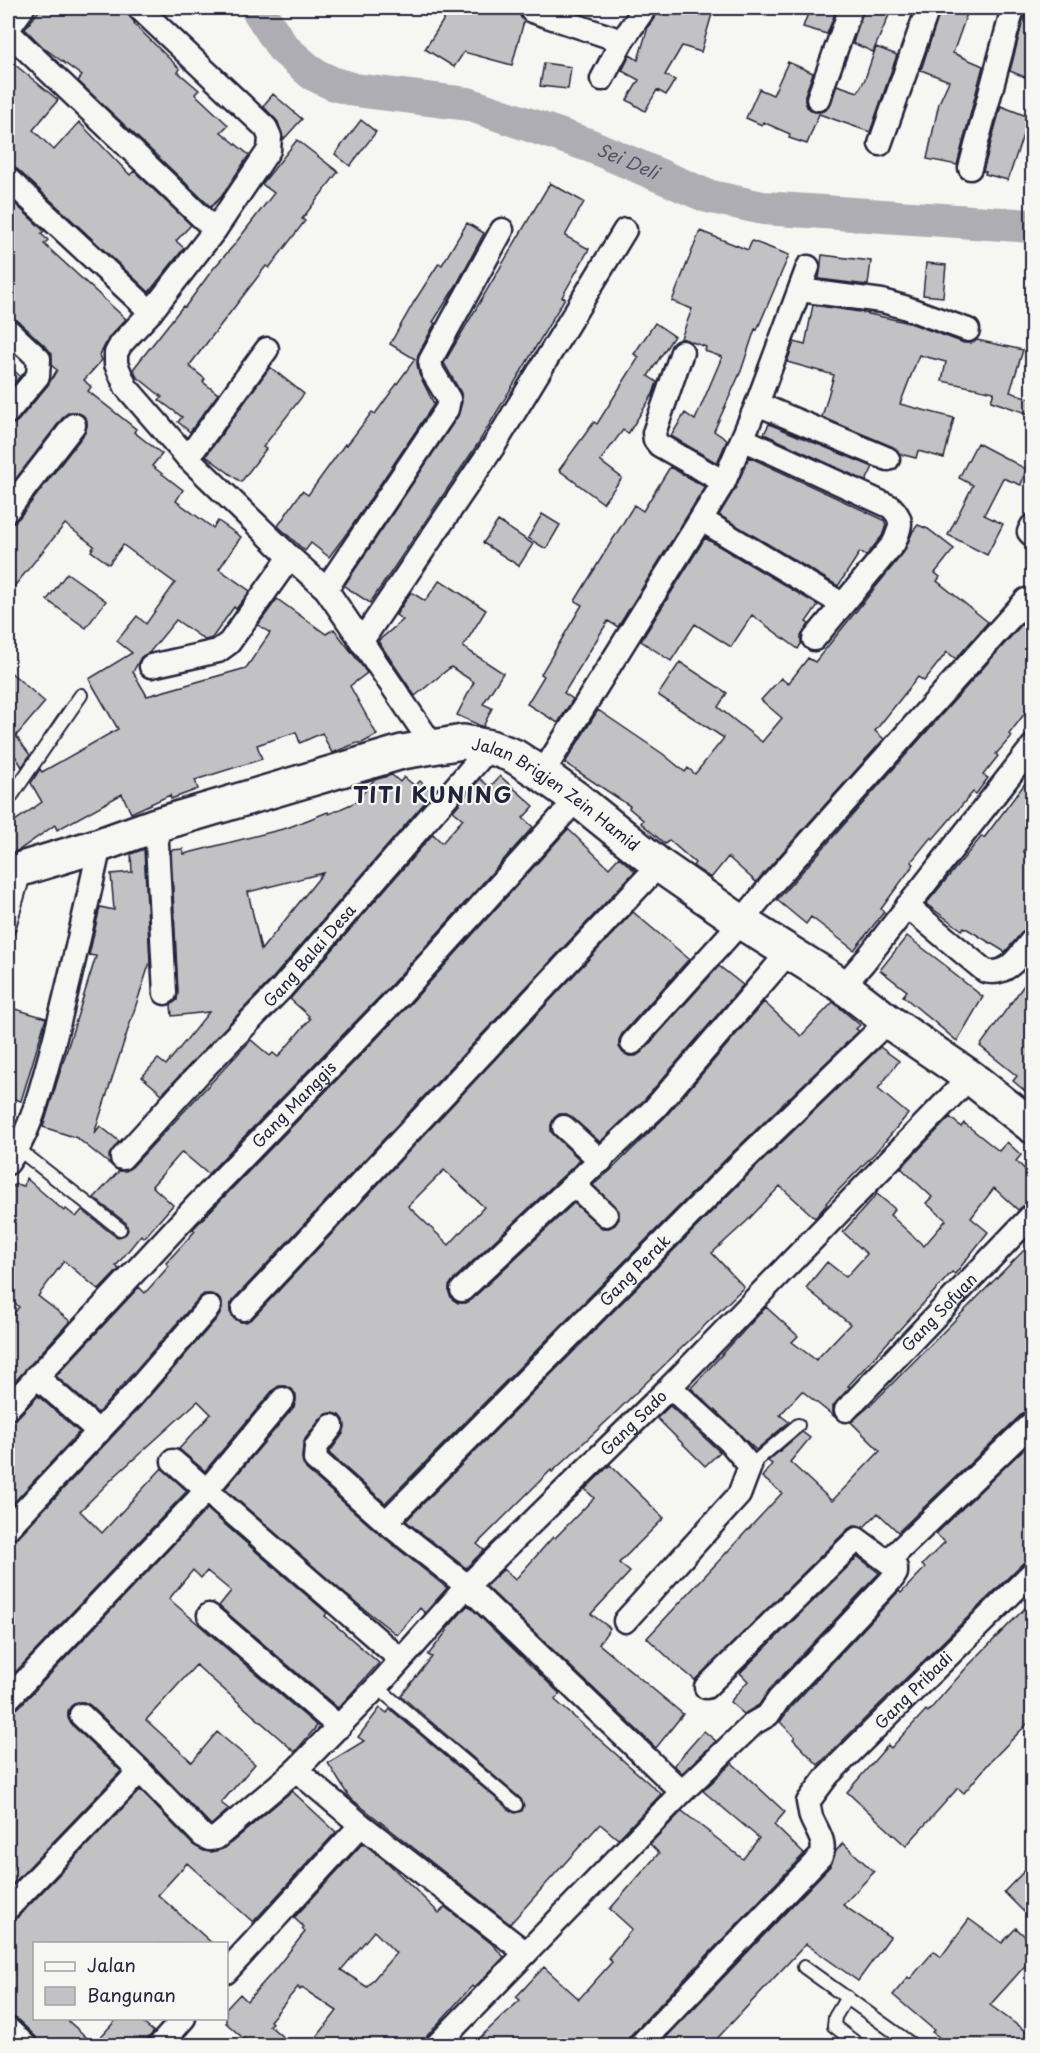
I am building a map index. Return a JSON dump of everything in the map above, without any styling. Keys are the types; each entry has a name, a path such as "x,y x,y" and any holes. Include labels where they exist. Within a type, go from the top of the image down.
{"main road":[{"name":"Jalan Brigjen Zein Hamid","path":"17,870 156,825 402,752 464,742 490,747 514,756 542,774 577,799 659,866 788,953 843,986 888,1021 970,1077 1032,1126"}],"street":[{"path":"23,8 8,30 215,230"},
{"path":"139,8 266,128 270,137 269,150 215,230 152,312 121,344 116,353 116,364 126,387 187,457 326,589 433,746"},
{"path":"602,80 622,41 645,8"},
{"path":"818,99 851,8"},
{"path":"880,144 928,8"},
{"path":"970,168 1013,8"},
{"path":"532,11 622,41"},
{"path":"8,179 152,312"},
{"path":"326,589 447,409 449,399 432,371 430,360 502,230"},
{"path":"361,642 495,444 625,230"},
{"path":"542,774 724,482 757,404 807,267"},
{"path":"800,290 893,304 968,330"},
{"path":"8,330 39,359 38,376 8,412"},
{"path":"187,457 267,349"},
{"path":"682,352 654,433 655,440 659,445 724,482"},
{"path":"757,404 888,459"},
{"path":"8,510 74,425"},
{"path":"743,439 891,507 899,515 901,527 894,543 814,639"},
{"path":"702,520 842,604"},
{"path":"1032,526 1029,532 1032,535"},
{"path":"151,666 218,651 229,644 290,557"},
{"path":"632,1043 1026,600"},
{"name":"Gang Balai Desa","path":"122,1158 205,1067 281,989 490,747"},
{"path":"843,986 1032,747"},
{"name":"Gang Manggis","path":"8,1408 197,1205 400,995 577,799"},
{"path":"156,825 165,993"},
{"path":"13,1156 35,1107 69,985 100,845"},
{"path":"243,1309 659,866"},
{"path":"907,906 985,971 992,973 1003,971 1012,965 1032,940"},
{"path":"462,1290 655,1108 788,953"},
{"name":"Gang Perak","path":"386,1522 742,1162 888,1021"},
{"name":"Gang Sado","path":"140,1771 203,1836 209,1839 216,1838 296,1770 339,1727 467,1586 670,1386 970,1077"},
{"path":"564,1127 601,1161"},
{"path":"574,1185 606,1215"},
{"name":"Gang Sofyan","path":"846,1410 1032,1215"},
{"path":"8,1528 99,1432 209,1307"},
{"path":"36,1376 99,1432"},
{"path":"625,1621 740,1495 750,1466 729,1442 670,1386"},
{"path":"8,1699 206,1491 283,1399"},
{"path":"888,1561 1032,1423"},
{"path":"332,1426 316,1447 315,1459 386,1522 467,1586 682,1792"},
{"path":"173,1461 400,1659"},
{"path":"436,2046 682,1792 754,1723 768,1715 779,1699 893,1578 897,1573 896,1568 857,1539 706,1687"},
{"name":"Gang Pribadi","path":"639,2046 821,1856 824,1850 823,1842 811,1816 808,1802 828,1774 1032,1573"},
{"path":"209,1615 339,1727"},
{"path":"8,1908 140,1771 81,1715"},
{"path":"296,1770 361,1825 526,1953"},
{"path":"228,1970 361,1825"},
{"path":"159,2046 183,2020"},
{"path":"8,2029 26,2046"}],"lane":[{"path":"8,801 81,695"},
{"path":"8,930 17,870"},
{"path":"13,1156 120,1229"},
{"path":"750,1466 798,1425"},
{"path":"377,1687 516,1805"},
{"path":"804,1966 914,2046"},
{"path":"847,1997 835,2017 834,2026 860,2046"}],"building":[{"path":"41,8 126,8 134,24 180,69 178,72 199,90 195,94 228,125 221,132 249,155 221,197 211,207 78,81 82,76 44,48 25,29"},
{"path":"451,8 519,8 519,14 524,21 512,65 464,52 454,67 425,49"},
{"path":"664,8 690,8 712,14 701,52 682,46 665,75 675,80 666,95 657,90 645,111 627,100 639,80 622,71 630,55 638,60 648,27"},
{"path":"810,8 837,8 827,34 803,27"},
{"path":"864,8 892,8 873,52 853,43"},
{"path":"941,8 969,8 953,53 983,66 957,165 927,159 939,103 949,81 921,70"},
{"path":"1026,8 1032,8 1032,80 1010,71"},
{"path":"876,47 897,55 870,132 819,114 807,144 789,138 790,134 763,122 762,125 746,118 759,89 773,95 788,62 813,73 805,95 807,107 814,112 826,110 831,104 837,85 858,92"},
{"path":"8,59 58,100 33,130 54,150 79,122 130,175 134,171 191,225 176,241 184,248 149,292 17,169 8,166"},
{"path":"544,63 571,67 568,89 540,86"},
{"path":"273,94 302,119 283,140 278,122 263,106"},
{"path":"1001,106 1029,117 1008,180 985,174 986,172 983,171"},
{"path":"361,120 376,132 350,166 335,154"},
{"path":"297,140 338,172 302,219 305,221 269,268 266,266 189,366 218,394 190,432 178,422 182,417 159,400 162,397 136,376 134,368 274,193 262,184"},
{"path":"550,183 584,202 565,236 589,249 562,297 565,298 479,442 370,603 344,586 458,416 462,402 461,393 444,363"},
{"path":"8,197 44,231 41,234 48,240 44,244 126,319 109,337 100,355 102,360 84,380 91,387 88,391 136,429 134,432 162,454 152,466 183,490 176,501 213,528 218,521 241,537 219,569 250,591 236,609 234,607 212,638 205,640 176,620 149,653 141,657 133,672 147,696 246,668 270,633 258,625 277,599 326,634 334,629 356,658 367,673 350,686 377,735 362,743 332,753 322,733 300,743 296,732 257,745 262,759 195,780 198,789 171,799 170,795 131,813 122,794 57,830 55,825 19,850 8,854 8,826 42,802 31,783 40,769 42,772 118,729 89,679 132,653 117,641 137,616 146,624 175,583 123,545 109,564 91,551 94,546 65,524 8,594 8,523 19,518 85,433 87,420 76,412 69,412 64,416 8,489 8,425 18,421 48,385 57,370 52,366 52,354 48,349 17,320 8,317"},
{"path":"467,223 484,233 457,284 433,322 435,323 418,355 419,374 434,404 329,557 311,543 305,551 278,526 302,491 308,495 345,444 347,445 372,412 375,414 415,359 390,344 414,302 439,263 442,265"},
{"path":"700,231 748,250 752,241 789,255 757,330 755,329 741,371 714,431 727,440 717,463 671,436 685,413 695,420 722,357 705,351 706,347 681,338 692,309 672,301"},
{"path":"822,255 871,261 868,285 819,279"},
{"path":"926,263 946,265 943,297 923,295"},
{"path":"813,305 910,323 964,343 977,340 1023,350 1010,392 1032,399 1032,415 991,401 994,392 942,381 946,362 919,355 900,404 954,418 944,458 918,451 916,458 900,454 893,447 822,417 834,375 787,362 794,342 805,345"},
{"path":"655,323 674,336 648,376 657,382 653,394 628,434 623,430 600,461 622,478 603,503 559,470 594,422 597,424 639,357 634,354"},
{"path":"8,365 20,376 8,392"},
{"path":"270,367 304,394 263,447 266,449 241,482 206,456"},
{"path":"769,424 873,467 866,481 764,434"},
{"path":"977,443 1026,469 1021,485 1003,478 984,515 1003,524 987,555 948,535 973,485 959,478"},
{"path":"749,457 884,520 886,525 882,536 866,556 860,552 838,586 719,515 736,487"},
{"path":"670,467 705,487 618,627 608,621 564,693 573,699 558,723 527,704 544,676 541,674 582,605 575,601 634,505 643,511"},
{"path":"542,514 560,525 546,549 528,538"},
{"path":"498,521 533,544 519,566 483,543"},
{"path":"918,525 928,529 954,549 935,573 940,577 937,581 988,622 956,659 947,652 924,681 918,677 875,731 884,739 756,882 728,857 711,878 693,866 695,863 669,840 665,844 641,823 643,820 629,808 630,806 565,763 598,710 663,754 685,772 688,768 695,774 724,738 658,695 680,662 727,693 718,707 762,742 782,718 761,700 781,678 788,684 808,658 815,662 904,552"},
{"path":"705,538 818,605 806,622 809,624 801,636 798,649 752,615 731,647 695,624 671,661 641,641"},
{"path":"67,573 106,601 86,628 47,600"},
{"path":"440,580 486,610 463,647 503,673 483,704 492,708 483,727 457,715 474,682 451,667 415,696 378,641 403,620 396,615 411,592 425,601"},
{"path":"1032,613 1032,704 1009,734 1012,736 996,754 998,756 983,775 988,778 976,794 973,792 933,839 931,837 911,862 914,864 881,909 884,912 854,950 811,917 806,924 777,900"},
{"path":"8,670 45,702 16,736 30,755 22,767 16,757 8,763"},
{"path":"1032,774 1032,840 1023,851 1032,859 1032,917 1005,952 964,927 962,930 926,904 982,836 984,838"},
{"path":"392,775 400,782 404,777 415,786 420,781 433,793 271,980 162,1094 142,1077 158,1059 166,1065 209,1012 172,1016 171,1005 177,1000 178,992 171,850 183,849 184,854 287,828 328,812 329,814 356,802 374,780","holes":["323,873 261,950 248,892"]},
{"path":"500,776 534,806 523,818 533,827 390,986 208,1174 182,1152 152,1186 173,1205 144,1238 141,1235 116,1266 119,1269 99,1290 64,1261 38,1296 70,1321 8,1389 8,1321 19,1307 8,1297 8,1192 15,1184 24,1186 26,1178 64,1211 66,1209 76,1217 82,1210 115,1236 126,1234 128,1230 126,1223 94,1198 119,1171 126,1171 132,1167 251,1040 270,1056 273,1053 278,1057 310,1019 290,999 433,834 442,843 463,819 453,811 480,779 490,787"},
{"path":"568,829 609,868 619,857 635,871 233,1300 230,1312 234,1319 246,1322 253,1318 633,912 689,959 622,1034 619,1047 623,1053 636,1056 642,1052 719,966 743,985 645,1099 600,1142 567,1114 559,1114 554,1118 551,1132 580,1160 453,1280 449,1286 449,1293 458,1303 471,1300 574,1203 602,1228 615,1225 619,1219 619,1211 593,1185 665,1117 764,1002 801,1036 833,1002 860,1025 856,1029 859,1031 733,1152 385,1503 329,1453 343,1434 344,1420 340,1415 326,1414 305,1439 302,1458 306,1469 377,1532 447,1588 425,1613 420,1608 397,1635 344,1593 225,1489 294,1407 296,1395 292,1389 279,1386 273,1390 205,1471 179,1449 211,1414 198,1401 80,1511 102,1533 162,1468 187,1491 8,1680 8,1541 18,1537 140,1407 219,1316 222,1302 217,1296 211,1294 204,1294 199,1298 98,1413 56,1376 139,1287 145,1293 169,1266 166,1263 195,1231 193,1229 410,1004","holes":["444,1170 484,1207 449,1245 408,1206"]},
{"path":"144,849 150,962 94,1134 100,1126 119,1141 109,1155 111,1165 77,1138 43,1127 96,956 89,955 100,907 114,910 111,874 132,872 131,854"},
{"path":"907,936 983,997 957,1041 903,996 907,991 880,970"},
{"path":"1032,974 1032,1097 1013,1081 1017,1076 980,1046"},
{"path":"8,1007 46,1018 21,1101 8,1097"},
{"path":"880,1047 899,1061 878,1089 908,1114 815,1218 780,1186 712,1253 744,1287 608,1420 552,1472 551,1470 477,1544 484,1550 466,1568 406,1521 751,1172"},
{"path":"950,1117 961,1127 964,1123 999,1151 1007,1142 1021,1155 1016,1161 1032,1176 1032,1202 1028,1202 1018,1210 994,1188 971,1218 988,1232 955,1274 952,1272 848,1386 850,1387 833,1406 836,1418 802,1391 780,1415 789,1422 756,1450 691,1388 766,1307 798,1336 792,1342 816,1360 850,1324 806,1288 827,1262 846,1277 867,1254 843,1232 877,1194 895,1209 890,1215 924,1246 946,1220 926,1203 932,1197 901,1168"},
{"path":"1032,1242 1032,1410 1023,1413 898,1532 878,1513 864,1527 853,1526 848,1529 695,1680 647,1638 782,1493 762,1477 772,1464 768,1461 802,1432 810,1438 790,1462 832,1501 880,1451 851,1422 872,1404"},
{"path":"38,1396 79,1432 8,1509 8,1421 18,1417"},
{"path":"670,1406 720,1452 705,1466 657,1418"},
{"path":"1032,1441 1032,1559 1023,1563 818,1765 780,1722 790,1708 899,1591 901,1593 925,1568 922,1565 945,1542 936,1534"},
{"path":"610,1465 664,1518 619,1563 630,1572 591,1614 610,1628 599,1644 683,1714 656,1748 486,1586 504,1569 515,1580 553,1537 555,1538 594,1498 585,1489"},
{"path":"207,1509 327,1613 325,1616 379,1663 338,1708 219,1606 231,1591 207,1571 201,1578 193,1570 169,1599 317,1726 295,1752 196,1665 146,1720 192,1762 217,1732 255,1764 221,1803 229,1809 211,1825 90,1705 77,1702 68,1711 71,1724 121,1771 8,1889 8,1712 18,1708"},
{"path":"858,1557 879,1573 769,1690 759,1705 744,1714 730,1702 748,1681 740,1673"},
{"path":"1032,1601 1032,1719 989,1763 964,1793 958,1788 906,1846 847,1792 888,1745 891,1748 926,1710 928,1712 967,1667"},
{"path":"468,1605 560,1694 555,1700 661,1794 618,1839 600,1824 510,1924 349,1797 328,1763 364,1741 358,1737 380,1708 387,1713 390,1709 511,1811 515,1813 522,1811 524,1806 521,1799 401,1696 432,1657 428,1655 446,1630"},
{"path":"704,1731 716,1741 682,1773 674,1765"},
{"path":"732,1763 785,1812 774,1825 804,1854 629,2037 626,2046 471,2046 520,2000 516,1997 544,1967 579,1999 612,1962 608,1958 632,1929 610,1909 659,1853 650,1844 682,1811 743,1859 759,1838 703,1791"},
{"path":"140,1790 193,1845 204,1851 211,1852 225,1848 292,1791 336,1832 253,1922 187,1863 158,1895 211,1942 33,1942 33,2020 67,2020 94,2044 116,2020 139,2020 154,2032 149,2037 146,2046 39,2046 36,2037 17,2019 8,2016 8,1921 18,1917"},
{"path":"363,1843 388,1863 439,1913 445,1907 492,1944 504,1957 474,1988 472,1986 426,2037 423,2046 310,2046 337,2011 298,1987 269,2025 293,2046 252,2046 226,2023 228,2007 240,1994 247,2001 305,1932 302,1929 304,1927 294,1918","holes":["374,1931 396,1953 367,1987 341,1970"]},
{"path":"843,1843 874,1872 843,1905 890,1937 858,1981 806,1944 710,2046 658,2046 831,1865 836,1851"},
{"path":"1032,1863 1032,1904 1024,1912 1004,1892"},
{"path":"969,1919 1002,1943 1016,1928 1032,1943 1032,1958 990,2005 1032,2036 1032,2046 951,2046 932,2032 934,2030 893,1995 934,1951 941,1957"}],"waterway":[{"name":"Sei Deli","path":"257,8 283,48 313,74 334,84 355,90 468,104 591,146 707,196 763,208 1032,226"}],"district":[{"name":"TITI KUNING","path":"433,795"}]}
